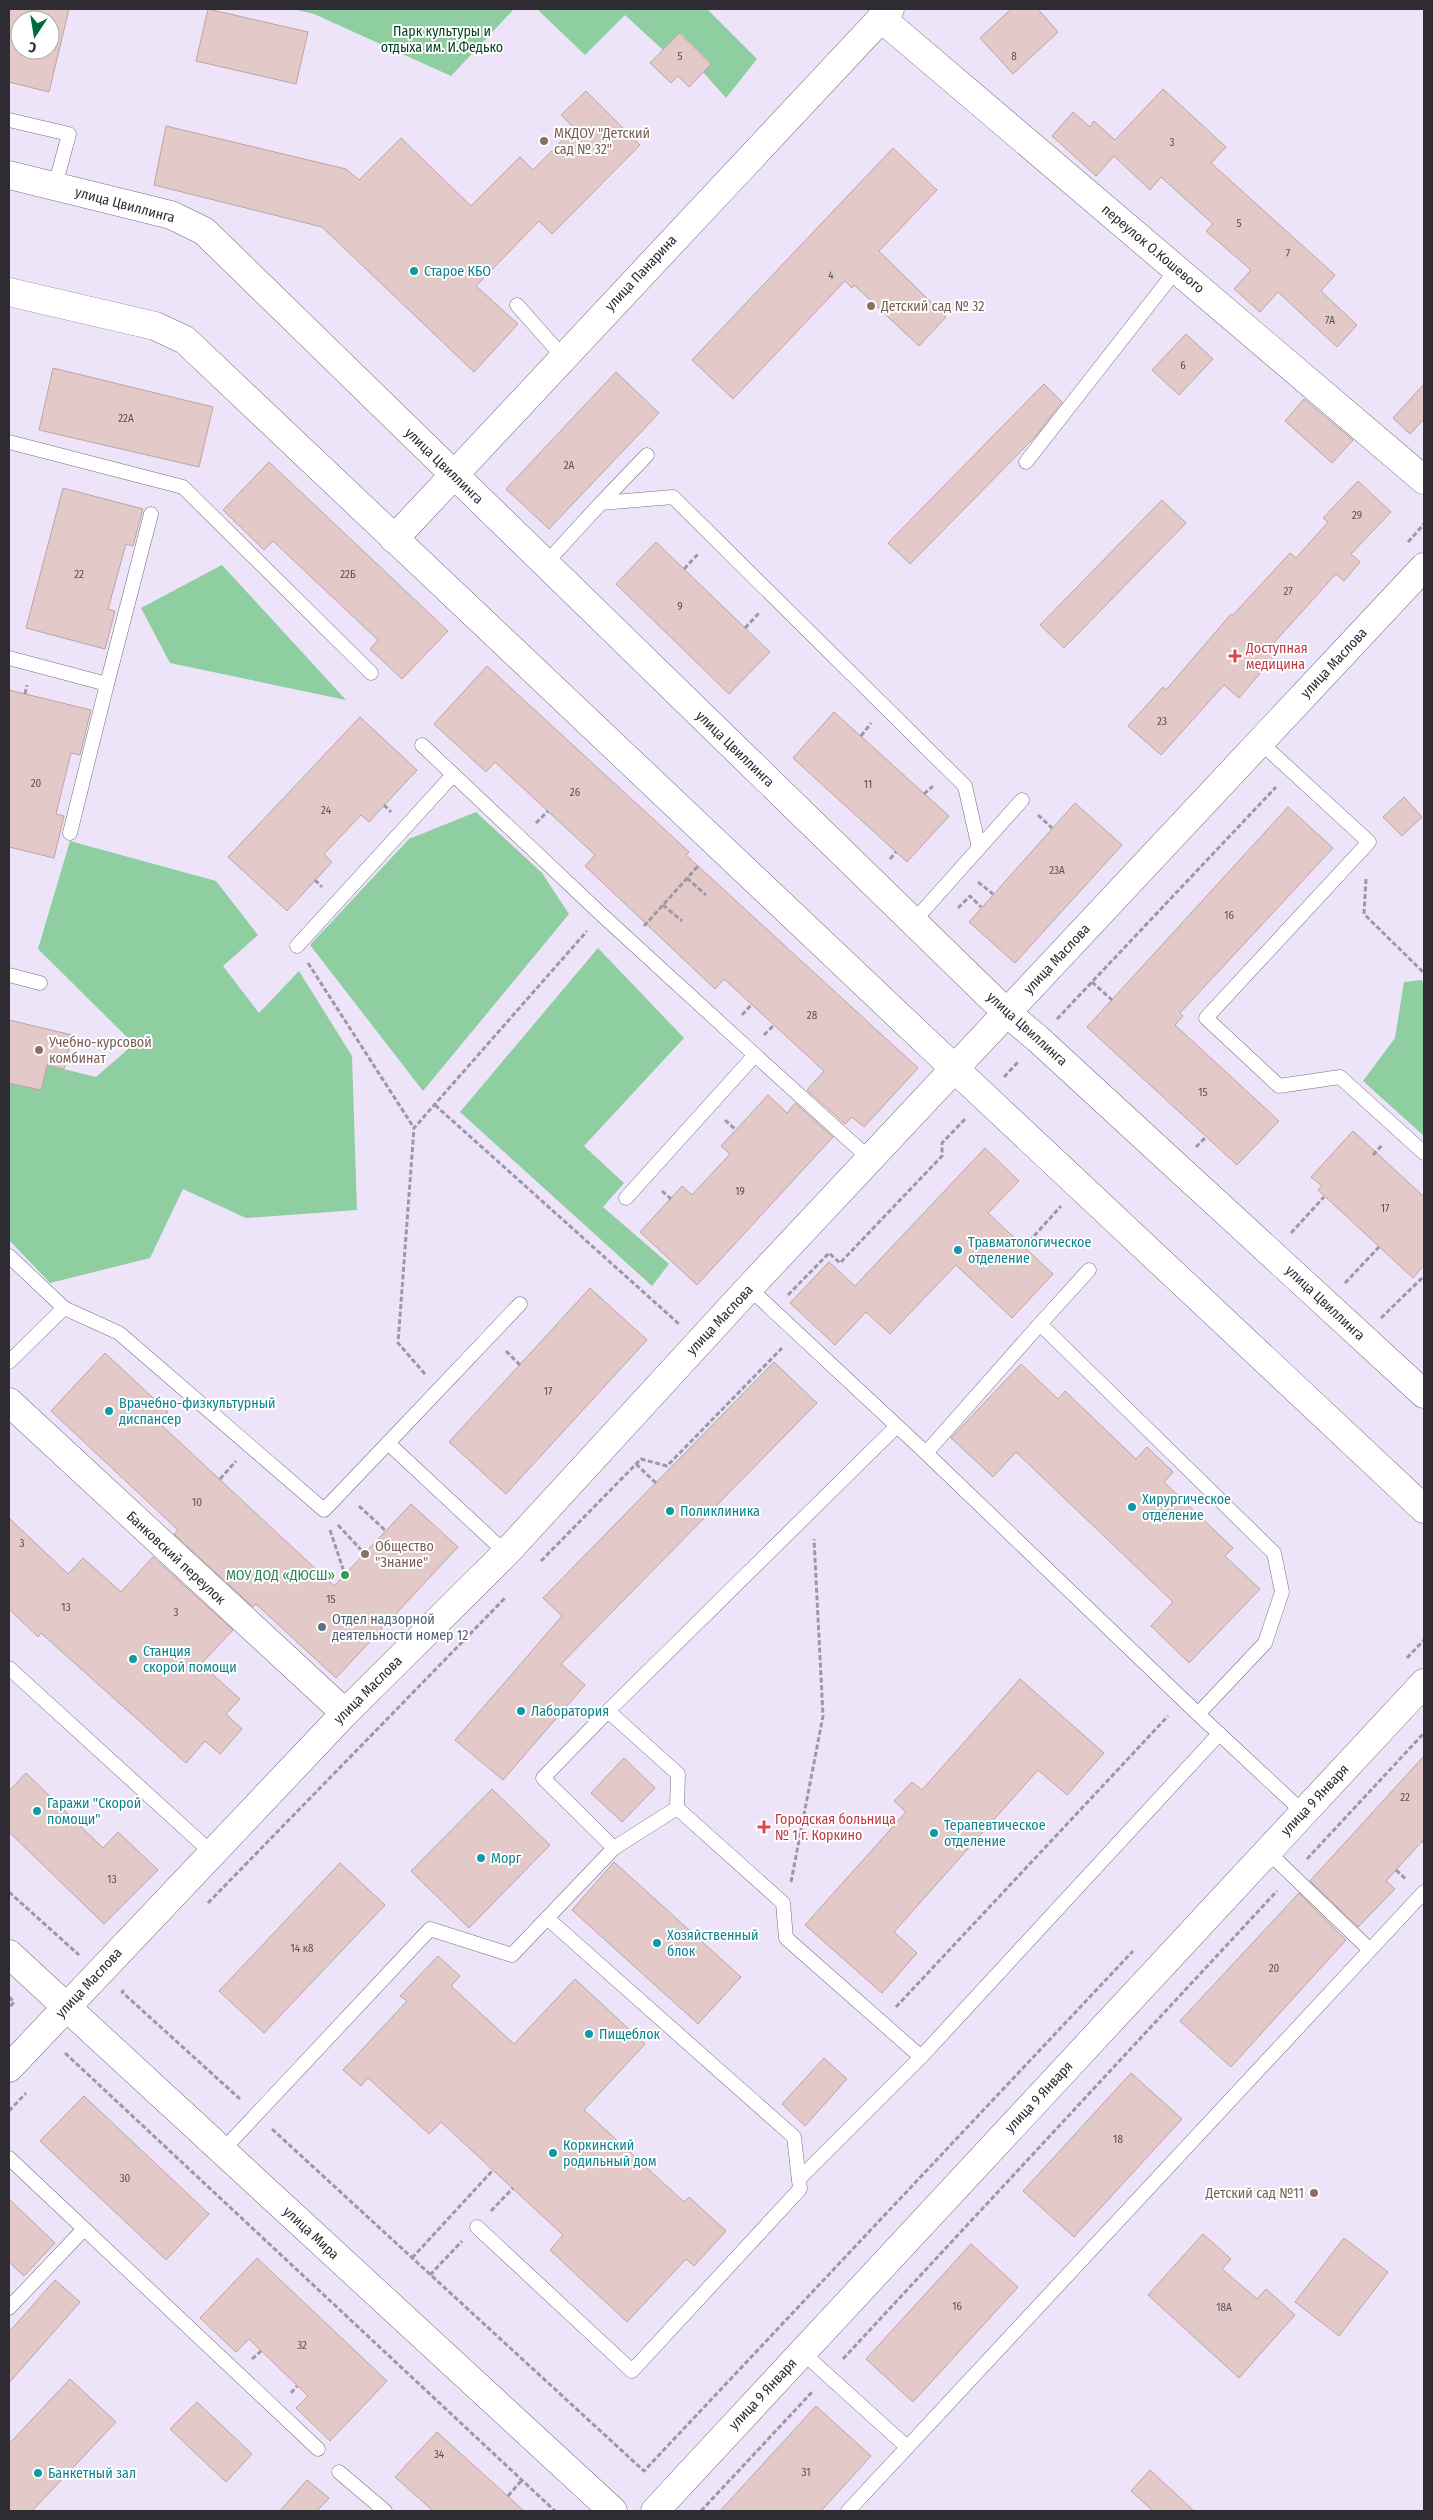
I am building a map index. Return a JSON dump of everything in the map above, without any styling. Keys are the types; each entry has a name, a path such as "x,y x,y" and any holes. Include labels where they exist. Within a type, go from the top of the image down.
{"street":[{"name":"переулок О.Кошевого","path":"886,13 1177,269 1424,480"},
{"name":"улица Панарина","path":"394,539 886,13"},
{"name":"улица Цвиллинга","path":"9,175 171,215 204,231 1007,1013 1038,1039 1424,1394"},
{"path":"9,292 155,326 185,340 955,1069 1424,1509"},
{"name":"улица Маслова","path":"9,2068 345,1712 506,1553 749,1288 1424,567"},
{"name":"Банковский переулок","path":"9,1402 345,1712"},
{"name":"улица 9 Января","path":"654,2511 1424,1683"},
{"name":"улица Мира","path":"9,1954 613,2511"}],"lane":[{"path":"9,120 69,134 55,186"},
{"path":"1026,462 1177,269"},
{"path":"517,305 563,357"},
{"path":"9,442 183,487 371,673"},
{"path":"545,564 647,455"},
{"path":"602,503 673,497 965,786 979,848"},
{"path":"70,833 151,514"},
{"path":"9,658 107,684"},
{"path":"1260,742 1368,842 1206,1018 1279,1086 1340,1077 1424,1153"},
{"path":"422,745 630,941 870,1160"},
{"path":"297,946 453,775"},
{"path":"913,922 1022,800"},
{"path":"9,975 40,983"},
{"path":"626,1198 755,1054"},
{"path":"9,1256 64,1308 119,1333 324,1510 520,1304"},
{"path":"926,1453 1089,1270"},
{"path":"749,1288 926,1453 1303,1812"},
{"path":"9,1362 64,1308"},
{"path":"1040,1324 1274,1553 1282,1592 1265,1643 1198,1714"},
{"path":"614,1848 543,1778 608,1710 897,1426"},
{"path":"388,1443 506,1553"},
{"path":"9,1668 212,1852"},
{"path":"608,1710 678,1774 676,1808"},
{"path":"799,2179 921,2057 1219,1734"},
{"path":"676,1808 782,1903 786,1938 921,2057"},
{"path":"222,2151 430,1928 512,1955 614,1848 676,1808"},
{"path":"1267,1851 1370,1950"},
{"path":"848,2511 1424,1892"},
{"path":"477,2226 632,2371 800,2189 794,2137 547,1918"},
{"path":"9,2158 318,2449"},
{"path":"9,2308 84,2229"},
{"path":"802,2352 907,2447"},
{"path":"339,2472 385,2511"}],"path":[{"path":"1053,1024 1291,771"},
{"path":"1368,842 1364,914 1424,973"},
{"path":"630,941 704,860"},
{"path":"687,878 706,895"},
{"path":"957,909 970,896 981,907"},
{"path":"663,905 682,921"},
{"path":"414,1128 602,915"},
{"path":"297,946 414,1128 398,1343 438,1390"},
{"path":"1092,982 1112,1000"},
{"path":"435,1105 685,1330"},
{"path":"1285,1239 1324,1197"},
{"path":"1024,1246 1063,1204"},
{"path":"1339,1289 1379,1247"},
{"path":"1376,1323 1422,1278"},
{"path":"636,1464 656,1482"},
{"path":"343,1490 386,1531"},
{"path":"782,1903 792,1878 823,1716 812,1509"},
{"path":"324,1510 364,1554"},
{"path":"324,1510 345,1575"},
{"path":"1404,1662 1424,1640"},
{"path":"882,2022 1184,1699"},
{"path":"701,2511 1424,1734"},
{"path":"9,1892 81,1957"},
{"path":"644,2471 1139,1944"},
{"path":"9,1997 14,2002 9,2008"},
{"path":"60,2058 66,2052 555,2511"},
{"path":"9,2111 28,2091"},
{"path":"412,2258 493,2170"},
{"path":"508,2496 522,2480"}],"green space":[{"name":"Парк культуры и отдыха им. И.Федько","path":"293,9 514,9 451,76 314,14"},
{"path":"537,9 707,9 757,59 726,98 703,72 711,63 680,33 663,50 625,15 585,55"},
{"path":"222,565 346,700 170,663 141,608"},
{"path":"476,812 542,873 569,914 423,1091 310,945 409,839"},
{"path":"70,841 216,881 258,935 223,966 259,1013 299,971 352,1056 357,1210 246,1218 183,1189 150,1258 50,1283 9,1240 9,1083 41,1090 47,1065 96,1077 134,1044 38,949"},
{"path":"598,948 684,1038 584,1146 624,1183 603,1207 669,1264 652,1286 460,1112"},
{"path":"1421,980 1424,983 1424,1136 1363,1081 1395,1038 1404,982"}],"building":[{"path":"9,9 69,9 60,46 60,10 10,10 10,60 57,60 49,92 9,82"},
{"path":"208,9 308,32 296,84 196,61"},
{"path":"1011,9 1038,9 1058,32 1013,74 980,38"},
{"path":"679,33 711,64 689,87 678,76 671,83 650,63"},
{"path":"1163,89 1226,147 1211,163 1335,275 1321,291 1357,325 1337,347 1278,292 1260,312 1234,289 1251,270 1206,231 1213,224 1161,177 1150,190 1114,156 1096,176 1052,136 1073,112 1090,127 1094,121 1115,140"},
{"path":"586,91 640,145 552,234 539,221 476,286 518,324 474,372 322,227 154,185 166,126 346,169 359,180 401,138 471,206 520,157 533,170 574,128 561,115"},
{"path":"893,148 937,190 879,251 946,317 919,346 854,285 852,288 845,281 733,399 692,360"},
{"path":"1186,334 1213,359 1179,395 1152,370"},
{"path":"53,368 213,407 199,467 39,430"},
{"path":"616,372 659,413 549,529 506,489"},
{"path":"1044,384 1062,402 1035,437 910,564 888,543"},
{"path":"1424,384 1424,419 1410,434 1393,418"},
{"path":"1304,399 1353,440 1332,463 1285,421"},
{"path":"269,462 448,631 402,679 370,649 378,640 273,541 264,550 223,510"},
{"path":"1358,481 1391,512 1351,554 1360,562 1344,581 1336,574 1270,647 1277,653 1239,698 1224,685 1161,755 1128,726 1163,687 1166,690 1231,614 1233,615 1290,553 1296,558 1328,522 1323,518"},
{"path":"63,488 143,509 133,546 126,544 108,609 115,611 105,649 26,628"},
{"path":"1162,500 1186,523 1064,648 1040,625"},
{"path":"656,542 770,652 729,694 616,584"},
{"path":"487,666 689,852 686,855 918,1068 864,1127 852,1117 845,1124 807,1090 824,1071 724,979 715,989 585,866 595,855 495,762 486,772 434,724"},
{"path":"9,690 91,710 80,755 71,753 56,814 64,816 54,858 9,847"},
{"path":"834,712 949,816 907,862 793,758"},
{"path":"360,717 417,770 369,822 361,815 324,854 332,862 287,911 228,857"},
{"path":"1404,797 1422,817 1402,836 1383,817"},
{"path":"1075,803 1122,845 1015,963 969,922"},
{"path":"1288,807 1333,848 1180,1013 1183,1016 1175,1025 1279,1121 1237,1165 1087,1027"},
{"name":"Учебно-курсовой комбинат","path":"9,1020 72,1035 64,1069 47,1065 41,1090 9,1083"},
{"path":"768,1095 787,1113 795,1103 833,1137 697,1285 640,1232 682,1186 692,1195 730,1154 721,1146"},
{"path":"1353,1131 1424,1197 1424,1265 1413,1278 1318,1190 1322,1186 1311,1177"},
{"name":"Травматологическое отделение","path":"985,1148 1019,1181 988,1213 1053,1274 1012,1318 956,1265 890,1334 866,1312 835,1345 790,1303 829,1262 855,1286"},
{"path":"590,1288 647,1340 506,1494 449,1442"},
{"path":"105,1353 168,1412 158,1422 334,1586 411,1504 458,1547 336,1678 256,1604 253,1607 174,1534 178,1530 51,1411"},
{"name":"Поликлиника","path":"774,1362 817,1403 561,1664 585,1685 503,1780 455,1740 562,1616 543,1598"},
{"name":"Хирургическое отделение","path":"1021,1364 1058,1399 1065,1391 1136,1459 1147,1447 1173,1472 1164,1482 1233,1548 1225,1556 1260,1589 1189,1663 1151,1626 1173,1602 1016,1452 993,1477 951,1438"},
{"name":"Станция скорой помощи","path":"9,1518 68,1574 83,1558 121,1592 153,1557 233,1630 201,1664 240,1699 226,1714 242,1729 220,1754 205,1741 186,1763 41,1633 38,1637 9,1609"},
{"name":"Терапевтическое отделение","path":"1020,1679 1104,1753 1067,1795 1038,1770 894,1932 917,1953 882,1993 805,1925 906,1812 894,1801 912,1782 922,1790"},
{"path":"1424,1756 1424,1839 1386,1881 1395,1889 1358,1927 1310,1881"},
{"path":"624,1758 655,1788 622,1822 591,1793"},
{"path":"26,1773 103,1848 118,1832 158,1870 104,1924 9,1832 9,1791"},
{"name":"Морг","path":"492,1789 550,1845 469,1928 411,1871"},
{"name":"Хозяйственный блок","path":"614,1862 741,1977 698,2024 572,1910"},
{"path":"340,1863 385,1905 264,2033 219,1991"},
{"path":"1299,1893 1346,1940 1231,2067 1180,2021"},
{"name":"Коркинский родильный дом","path":"438,1956 460,1976 451,1986 514,2044 575,1979 645,2044 584,2110 684,2202 689,2197 726,2231 694,2266 686,2259 627,2322 550,2250 563,2235 441,2122 429,2134 368,2078 361,2086 343,2070 407,2001 400,1996"},
{"path":"824,2058 847,2079 805,2126 782,2104"},
{"path":"1131,2073 1182,2119 1074,2237 1023,2191"},
{"path":"84,2096 209,2214 166,2260 40,2141"},
{"path":"9,2199 55,2243 24,2276 9,2262"},
{"path":"1203,2234 1231,2259 1222,2269 1257,2299 1266,2289 1295,2315 1239,2378 1148,2295"},
{"path":"1344,2238 1388,2272 1339,2336 1295,2302"},
{"path":"971,2244 1018,2287 913,2402 866,2359"},
{"path":"257,2258 387,2381 330,2441 296,2408 308,2396 249,2339 236,2352 200,2318"},
{"path":"55,2280 80,2302 9,2383 9,2332"},
{"name":"Банкетный зал","path":"70,2379 116,2422 32,2511 9,2511 9,2444"},
{"path":"197,2402 252,2454 226,2482 170,2429"},
{"path":"816,2406 871,2456 821,2511 720,2511"},
{"path":"437,2432 524,2511 433,2511 395,2477"},
{"path":"1150,2470 1194,2511 1153,2511 1131,2491"},
{"path":"307,2480 329,2498 317,2511 280,2511"}],"place":[{"name":"МКДОУ \"Детский сад № 32\"","path":"544,141"},
{"name":"Старое КБО","path":"414,271"},
{"name":"Детский сад № 32","path":"871,306"},
{"name":"Доступная медицина","path":"1235,656"},
{"name":"Учебно-курсовой комбинат","path":"39,1050"},
{"name":"Травматологическое отделение","path":"958,1250"},
{"name":"Врачебно-физкультурный диспансер","path":"109,1411"},
{"name":"Хирургическое отделение","path":"1132,1507"},
{"name":"Поликлиника","path":"670,1511"},
{"name":"Общество \"Знание\"","path":"365,1554"},
{"name":"МОУ ДОД «ДЮСШ»","path":"345,1575"},
{"name":"Отдел надзорной деятельности номер 12","path":"322,1627"},
{"name":"Станция скорой помощи","path":"133,1659"},
{"name":"Лаборатория","path":"521,1711"},
{"name":"Гаражи \"Скорой помощи\"","path":"37,1811"},
{"name":"Городская больница № 1 г. Коркино","path":"764,1827"},
{"name":"Терапевтическое отделение","path":"934,1833"},
{"name":"Морг","path":"481,1858"},
{"name":"Хозяйственный блок","path":"657,1943"},
{"name":"Пищеблок","path":"589,2034"},
{"name":"Коркинский родильный дом","path":"553,2153"},
{"name":"Детский сад №11","path":"1314,2193"},
{"name":"Банкетный зал","path":"38,2473"}]}
